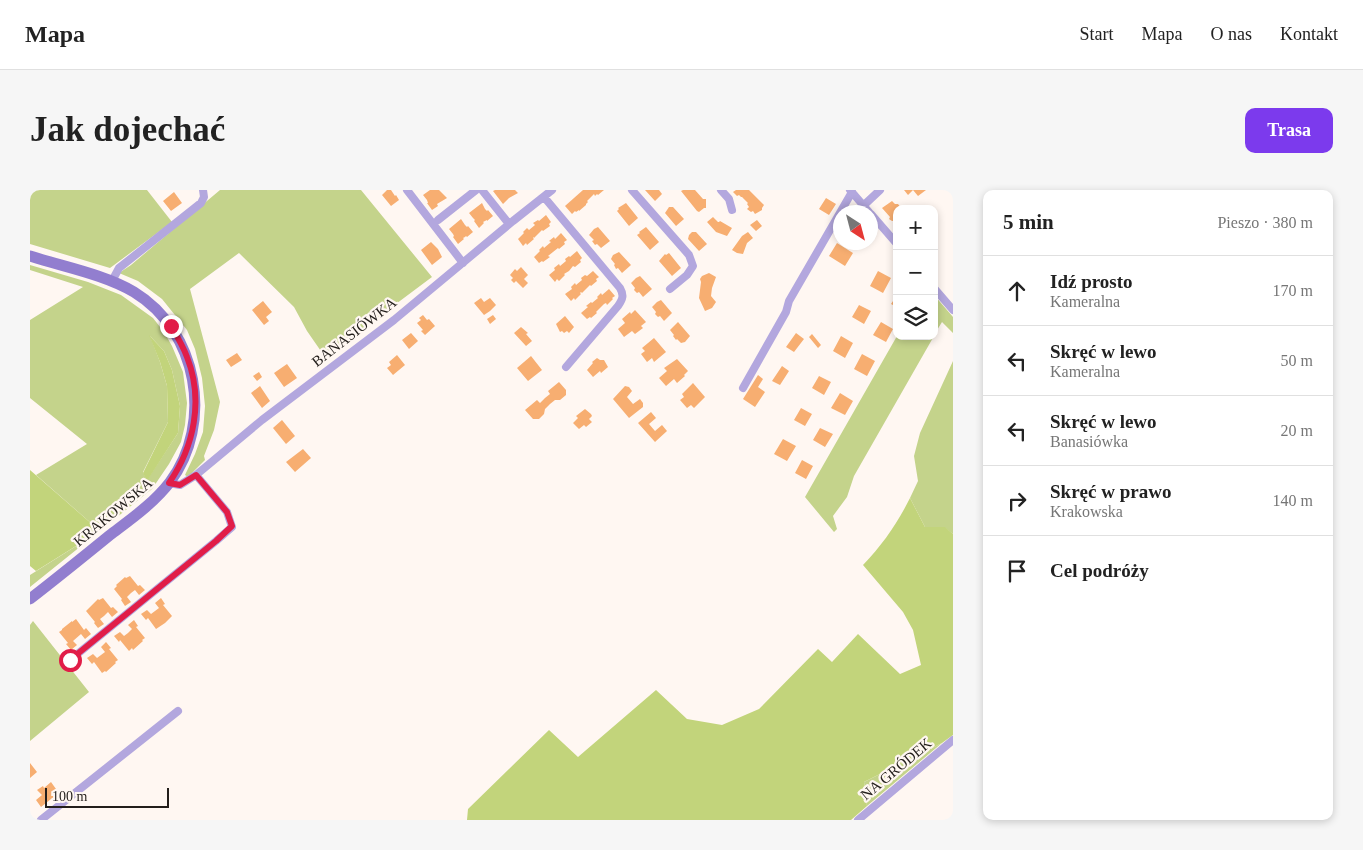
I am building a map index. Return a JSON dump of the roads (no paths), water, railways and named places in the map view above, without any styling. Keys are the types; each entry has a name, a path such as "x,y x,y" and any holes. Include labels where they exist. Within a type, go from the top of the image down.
{"main road":[{"name":"KRAKOWSKA","path":"30,256 112,281 144,298 165,318 184,349 192,374 196,411 186,452 169,483 134,516 30,599"}],"street":[{"path":"112,281 119,268 202,203 204,197 203,190"},
{"path":"407,190 463,263"},
{"path":"438,220 476,190"},
{"path":"482,190 509,224"},
{"name":"BANASIÓWKA","path":"169,483 180,485 196,475 262,420 394,320 552,190"},
{"path":"632,190 689,255 691,260 693,266 687,275 670,290"},
{"path":"722,190 729,199 732,210"},
{"path":"864,205 880,190"},
{"path":"743,388 851,191 862,205"},
{"path":"544,197 623,292 623,299 618,306 566,367"},
{"path":"878,222 893,239"},
{"path":"938,293 953,310"},
{"path":"70,660 232,526 227,512 196,475"},
{"path":"41,820 178,711"},
{"name":"NA GRÓDEK","path":"858,820 953,740"}]}
